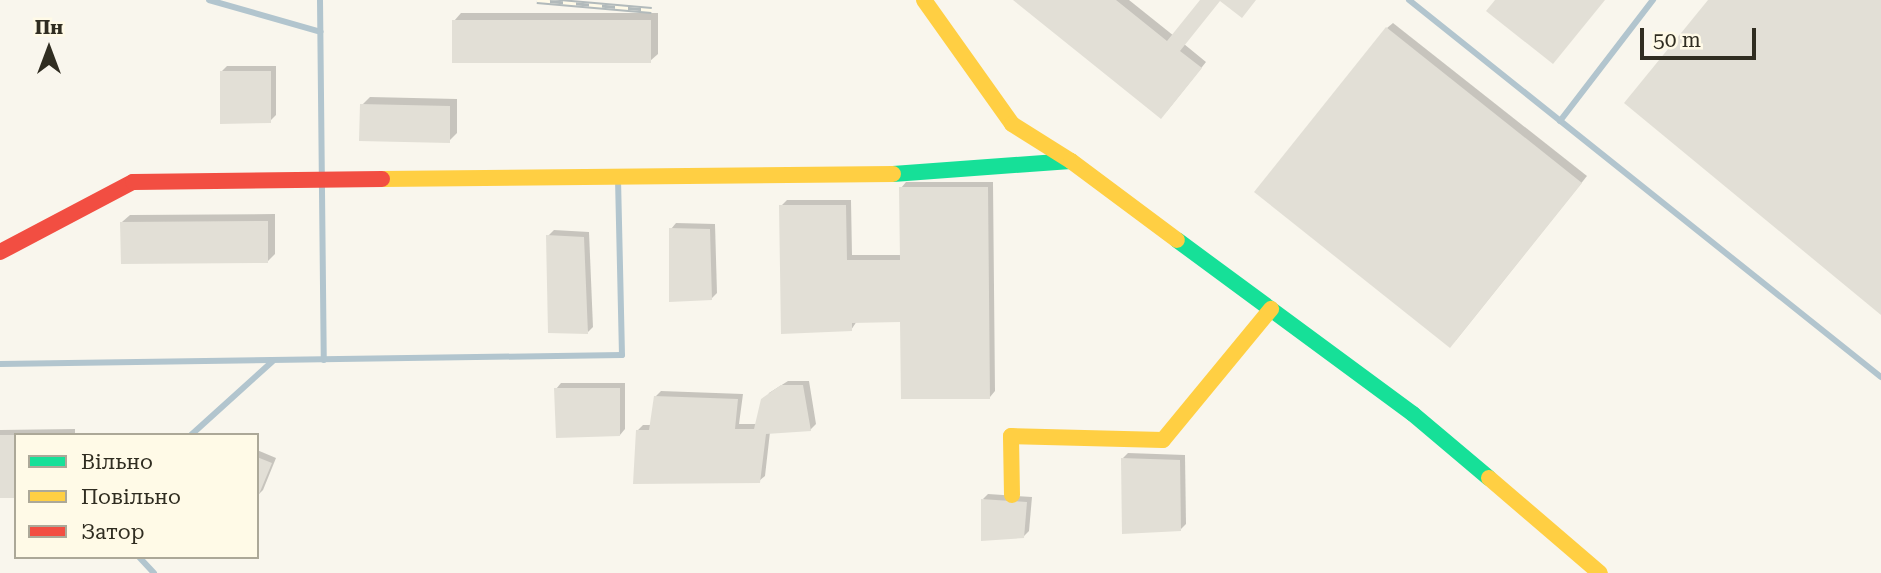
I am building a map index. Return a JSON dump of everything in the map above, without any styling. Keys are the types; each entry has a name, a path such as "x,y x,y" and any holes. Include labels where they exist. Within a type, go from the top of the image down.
{"street":[{"path":"924,0 1012,124 1071,161 1413,414 1600,573"},
{"path":"0,252 133,182 903,174 1071,161"},
{"path":"1012,495 1011,436 1163,440 1271,309"}],"lane":[{"path":"209,0 321,32"},
{"path":"320,0 324,360"},
{"path":"1409,0 1881,377"},
{"path":"1560,121 1653,0"},
{"path":"0,363 622,355 618,176"},
{"path":"193,433 273,361"},
{"path":"141,559 154,573"}],"building":[{"path":"1013,0 1116,0 1167,41 1200,0 1256,0 1242,18 1220,1 1180,51 1202,68 1161,119"},
{"path":"1495,0 1605,0 1553,64 1486,11"},
{"path":"1708,0 1881,0 1881,315 1624,103"},
{"path":"452,20 651,20 651,63 452,63"},
{"path":"1386,27 1582,183 1450,348 1254,192"},
{"path":"220,71 271,71 271,123 220,124"},
{"path":"360,104 450,106 450,143 359,141"},
{"path":"899,187 988,187 990,399 901,399 900,322 852,323 852,331 781,334 779,205 846,205 847,260 900,260"},
{"path":"268,221 268,263 121,264 120,222"},
{"path":"669,228 710,229 712,300 669,302"},
{"path":"546,235 584,237 588,334 548,333"},
{"path":"781,385 803,385 811,431 766,434 760,483 633,484 636,430 649,430 654,396 738,399 735,429 754,429 761,399"},
{"path":"554,388 620,388 620,436 556,438"},
{"path":"0,435 14,435 14,498 0,498"},
{"path":"259,458 272,463 259,494"},
{"path":"1121,458 1180,460 1181,531 1122,534"},
{"path":"981,499 1027,502 1024,538 981,541"}],"railway":[{"path":"537,0 652,10"}],"traffic: fast":[{"path":"893,174 1071,161"},
{"path":"1177,240 1413,414 1489,478"}],"traffic: slow":[{"path":"924,0 1012,124 1071,161 1177,240"},
{"path":"382,179 893,174"},
{"path":"1012,495 1011,436 1163,440 1271,309"},
{"path":"1489,478 1600,573"}],"traffic: jam":[{"path":"0,252 133,182 382,179"}]}
